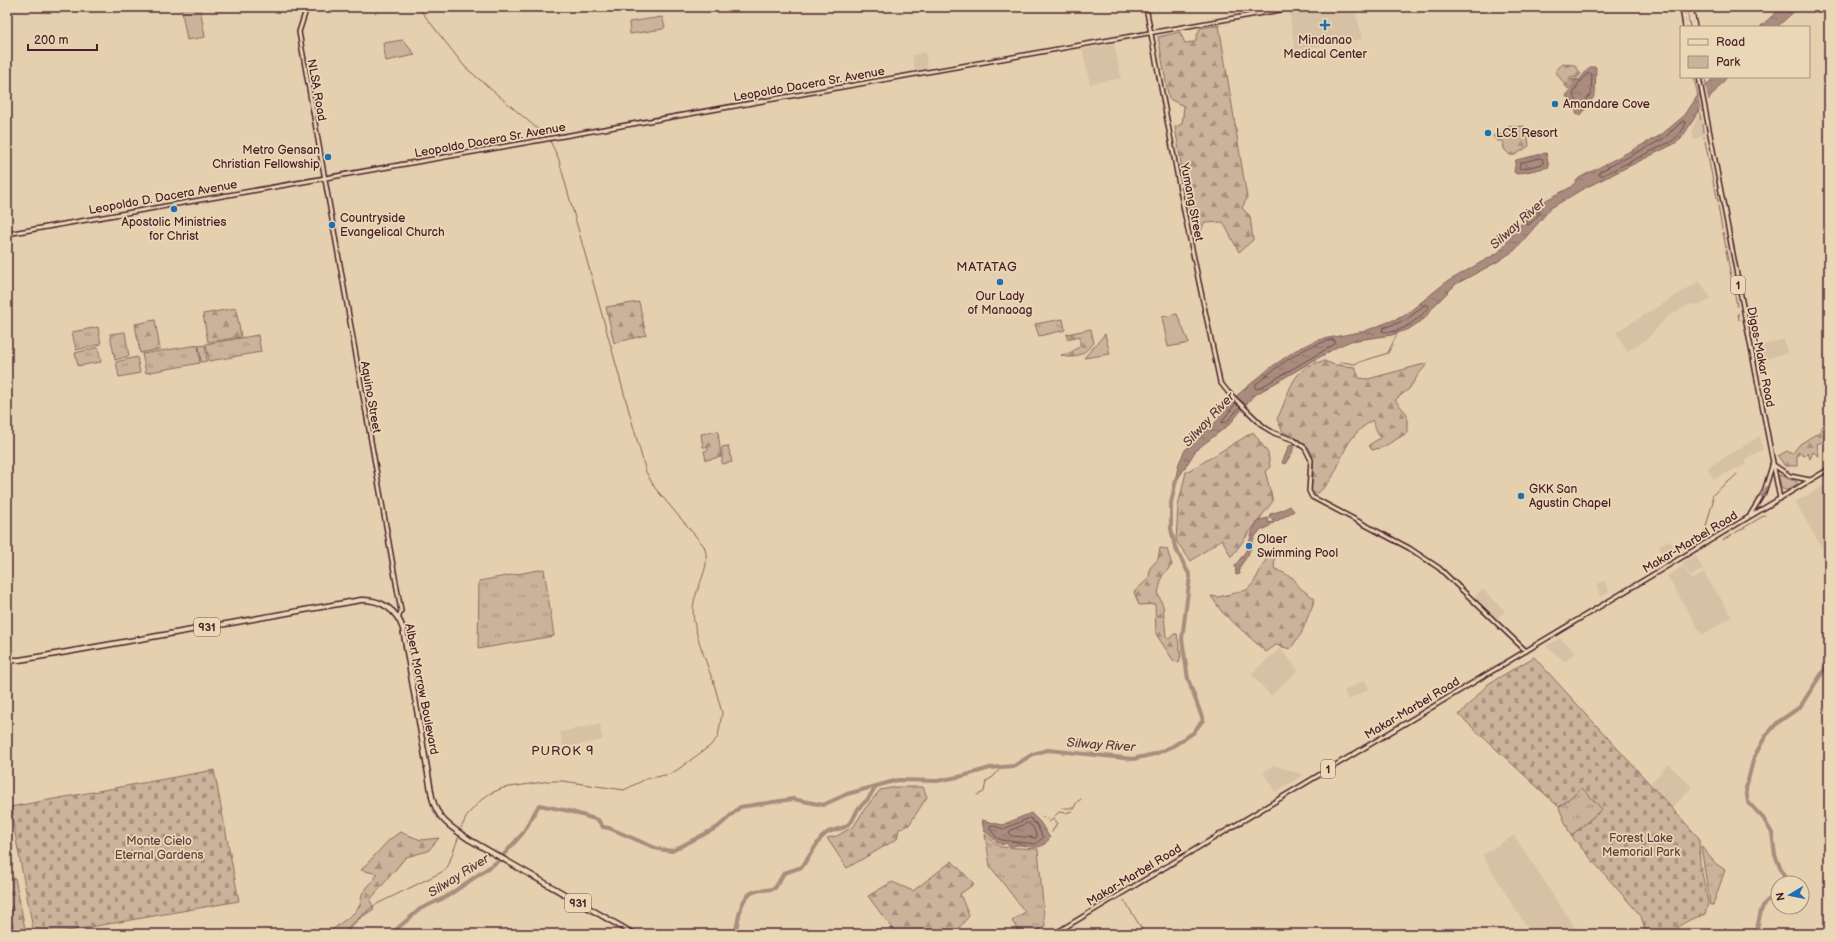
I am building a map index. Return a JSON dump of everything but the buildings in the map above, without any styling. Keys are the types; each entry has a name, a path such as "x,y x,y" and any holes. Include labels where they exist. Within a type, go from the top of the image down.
{"highway":[{"name":"Albert Morrow Boulevard","path":"7,660 20,660 361,600 371,600 382,603 398,620 403,629 436,810 443,821 470,840 524,872 634,934"}],"main road":[{"name":"NLSA Road","path":"307,7 299,32 323,177"},
{"name":"Yumang Street","path":"1146,7 1184,211 1217,370 1222,385 1264,427 1274,433 1294,440 1307,452 1312,464 1309,491 1314,499 1399,543 1435,565 1449,576 1526,650"},
{"name":"Leopoldo Dacera Sr. Avenue","path":"323,177 722,109 1297,7"},
{"path":"1682,7 1685,26"},
{"path":"1685,7 1688,26"},
{"path":"1688,7 1693,26"},
{"path":"1691,7 1693,26"},
{"name":"Digos-Makar Road","path":"1699,78 1772,464 1780,499"},
{"name":"Leopoldo D. Dacera Avenue","path":"7,234 323,177"},
{"name":"Aquino Street","path":"323,177 401,610 398,620"},
{"path":"1748,518 1764,492 1772,464 1790,476 1812,480"},
{"name":"Makar-Marbel Road","path":"1054,934 1526,650 1829,470"}],"shaded area":[{"name":"Mindanao Medical Center","path":"1315,7 1355,7 1362,39 1295,50 1289,11"},
{"path":"1114,43 1121,78 1090,84 1082,49"},
{"path":"925,52 928,70 915,72 912,55"},
{"path":"1701,116 1705,136 1702,135 1694,141 1692,131 1697,117"},
{"path":"1700,281 1711,299 1702,304 1688,305 1667,317 1648,338 1627,352 1616,332"},
{"path":"1784,339 1787,353 1763,360 1760,346"},
{"path":"1760,436 1763,449 1745,460 1745,465 1714,479 1707,468"},
{"path":"1829,483 1829,560 1795,502"},
{"path":"1669,540 1677,551 1663,560 1659,545"},
{"path":"1695,555 1703,569 1691,576 1682,563"},
{"path":"1683,566 1692,580 1704,572 1732,617 1702,635 1667,576"},
{"path":"1605,581 1609,592 1600,597 1596,584"},
{"path":"1482,589 1505,611 1497,619 1473,598"},
{"path":"1560,638 1576,652 1565,662 1546,646"},
{"path":"1280,648 1298,670 1271,696 1251,674"},
{"path":"1365,680 1369,689 1348,700 1344,691"},
{"path":"600,724 603,740 563,748 560,732"},
{"path":"1668,764 1692,787 1672,809 1650,784"},
{"path":"1274,765 1304,775 1275,792 1263,772"},
{"path":"1514,835 1579,934 1531,934 1482,855"}],"green space":[{"path":"181,7 200,7 205,37 187,40"},
{"path":"662,17 665,27 663,29 630,34 629,22"},
{"path":"1219,25 1247,198 1242,208 1250,216 1253,240 1239,252 1223,222 1204,223 1200,233 1191,222 1175,127 1182,124 1184,106 1169,99 1158,37 1180,32 1185,43 1195,42 1200,28"},
{"path":"403,40 415,55 386,61 383,43"},
{"path":"1563,64 1575,65 1581,74 1577,78 1572,77 1569,79 1572,86 1568,89 1555,71"},
{"path":"1509,126 1524,126 1527,131 1529,146 1515,155 1510,155 1504,149 1503,141 1497,141 1493,136 1503,134"},
{"path":"639,302 646,335 614,343 606,307"},
{"path":"236,308 241,337 208,342 203,314"},
{"path":"1177,314 1189,343 1168,347 1162,317"},
{"path":"1063,319 1065,330 1039,336 1035,324"},
{"path":"155,320 160,349 140,353 135,324"},
{"path":"98,327 101,344 76,350 72,332"},
{"path":"1091,329 1094,343 1087,350 1079,355 1071,357 1061,355 1070,353 1080,346 1080,336 1067,339 1067,334"},
{"path":"125,332 129,356 115,360 110,334"},
{"path":"1105,334 1110,354 1084,358"},
{"path":"258,335 261,352 209,361 206,344"},
{"path":"198,345 200,363 146,373 142,354"},
{"path":"205,345 207,361 201,362 199,346"},
{"path":"98,347 101,362 78,366 75,353"},
{"path":"137,357 140,373 119,377 116,362"},
{"path":"1324,361 1335,365 1355,367 1359,378 1368,379 1428,363 1409,389 1395,400 1407,414 1407,433 1383,447 1372,450 1369,445 1380,438 1372,420 1353,437 1329,483 1315,494 1311,491 1313,461 1309,448 1295,437 1283,432 1277,419 1289,390 1298,375 1304,369 1313,364"},
{"path":"1829,422 1829,439 1817,444 1819,456 1813,452 1810,459 1808,453 1804,456 1800,453 1797,456 1797,466 1785,466 1778,456 1787,451 1792,454 1800,444 1821,431 1821,427"},
{"path":"718,431 721,457 706,460 704,451 708,450 708,447 703,447 701,434"},
{"path":"1253,432 1268,453 1270,467 1265,471 1273,501 1231,557 1222,539 1191,561 1176,541 1178,506 1186,472"},
{"path":"728,446 732,462 722,464 722,447"},
{"path":"1780,475 1797,482 1797,484 1787,490 1782,489 1778,476"},
{"path":"1160,548 1167,549 1172,565 1162,576 1158,594 1163,606 1166,636 1169,639 1174,634 1177,634 1181,655 1179,663 1173,660 1156,634 1155,604 1139,605 1134,592 1149,578 1150,568 1158,559"},
{"path":"1270,552 1275,556 1274,568 1293,578 1300,588 1315,599 1301,634 1290,649 1276,645 1266,652 1222,612 1211,596 1218,597 1247,590 1254,582"},
{"path":"544,569 554,636 478,649 479,581"},
{"name":"Forest Lake Memorial Park","path":"1534,657 1699,838 1700,863 1708,903 1705,915 1687,922 1672,934 1646,934 1641,916 1571,836 1602,809 1582,788 1559,807 1459,715 1488,684"},
{"name":"Monte Cielo Eternal Gardens","path":"214,770 239,901 51,934 34,934 10,807"},
{"path":"896,787 923,787 927,797 909,825 899,829 897,839 847,868 827,838 837,836 854,826 864,810 880,790"},
{"path":"1582,787 1602,809 1571,836 1559,808"},
{"path":"400,832 421,840 439,838 428,851 406,857 370,900 374,909 350,925 345,934 327,934 354,913 360,905 362,894 378,874 361,870 389,840"},
{"path":"985,834 1000,847 1038,849 1045,926 1033,934 1020,934 1012,921 1025,912 990,866"},
{"path":"1701,846 1715,863 1725,870 1713,905 1710,905"},
{"path":"952,861 974,884 960,894 969,916 954,934 896,934 868,896 892,882 913,891"},
{"path":"15,878 26,934 7,934 7,879"}],"water":[{"path":"1782,7 1799,7 1778,26 1761,26"},
{"path":"1590,67 1596,67 1595,95 1581,115 1577,115 1573,102 1566,96 1574,85 1571,79 1579,80"},
{"path":"1713,78 1726,78 1699,111 1681,139 1674,144 1581,190 1551,208 1515,250 1497,262 1456,284 1434,306 1424,319 1409,329 1392,335 1351,341 1337,347 1253,396 1230,424 1196,450 1174,485 1179,463 1185,450 1215,423 1235,397 1270,368 1296,350 1318,340 1365,331 1404,316 1445,283 1499,252 1533,209 1571,187 1579,178 1661,135 1685,115 1698,95"},
{"path":"1546,153 1549,167 1517,174 1514,172 1516,160"},
{"path":"1294,445 1292,453 1285,464 1282,463 1289,446"},
{"name":"Olaer Swimming Pool","path":"1290,506 1294,511 1277,521 1269,518 1270,514"},
{"name":"Olaer Swimming Pool","path":"1268,518 1269,523 1276,521 1265,529 1261,529 1254,538 1248,555 1239,568 1240,574 1236,575 1235,565 1246,551 1256,524 1260,520"},
{"path":"1031,813 1040,822 1050,838 1046,843 1038,847 1018,845 1009,846 1006,843 1002,845 984,831 982,820 1002,825"}],"pier":[{"path":"1705,84 1709,103 1701,110 1698,93"}],"waterway":[{"path":"387,11 389,7"},
{"path":"418,7 465,67 547,137"},
{"path":"1694,78 1698,96"},
{"path":"1705,78 1706,86"},
{"path":"1699,110 1701,120"},
{"path":"1702,124 1703,132"},
{"path":"550,141 558,157 646,472 655,488 704,546 706,563 696,594 693,611 697,636 712,679"},
{"path":"1705,141 1714,186"},
{"path":"1715,188 1718,202"},
{"path":"1718,206 1722,229"},
{"path":"1723,232 1726,248"},
{"path":"1726,250 1733,287"},
{"path":"1734,290 1737,306"},
{"path":"1738,313 1739,320"},
{"path":"1339,364 1342,362 1354,364 1388,353 1397,334"},
{"path":"1704,534 1713,501 1712,496 1737,474"},
{"name":"Silway River","path":"391,934 420,909 446,897 497,862 523,833 539,805 569,811 598,820 603,827 609,828 658,849 672,851 718,827 740,807 793,799 823,805 847,794 898,780 937,781 963,776 990,768 1014,766 1033,754 1048,750 1133,759 1155,754 1173,746 1193,733 1203,720 1188,679 1182,639 1190,576 1175,547 1171,529 1171,503 1176,480"},
{"path":"1735,533 1765,515"},
{"path":"1723,540 1732,535"},
{"path":"1784,875 1775,855 1772,833 1763,818 1748,802 1746,788 1754,757 1765,737 1777,723 1800,707 1829,662"},
{"path":"461,828 468,814 481,800 489,794 503,788 550,781 563,781 624,790 646,779 670,774 677,770 710,746 718,737 722,713 713,680"},
{"path":"977,795 984,792 986,781 993,777 999,770 998,766"},
{"path":"735,934 741,909 746,897 750,893 756,891 775,888 784,873 802,867 821,838 828,832 845,827 852,821 858,809 868,799 876,786"},
{"path":"1052,832 1057,823 1052,819 1059,812 1066,813 1072,811 1077,802 1081,799"},
{"path":"1062,808 1073,808"},
{"path":"1042,817 1047,818 1049,822 1052,820"},
{"path":"345,934 360,917 375,905 444,871 448,866 459,836"},
{"path":"1755,934 1761,910 1770,899"},
{"path":"1124,900 1145,934"}],"place":[{"name":"Mindanao Medical Center","path":"1325,25"},
{"name":"Amandare Cove","path":"1555,104"},
{"name":"LC5 Resort","path":"1488,133"},
{"name":"Metro Gensan Christian Fellowship","path":"328,157"},
{"name":"Apostolic Ministries for Christ","path":"174,209"},
{"name":"Countryside Evangelical Church","path":"332,225"},
{"name":"Our Lady of Manaoag","path":"1000,282"},
{"name":"GKK San Agustin Chapel","path":"1521,496"},
{"name":"Olaer Swimming Pool","path":"1249,546"}],"district":[{"name":"MATATAG","path":"987,266"},
{"name":"PUROK 9","path":"563,750"}]}
